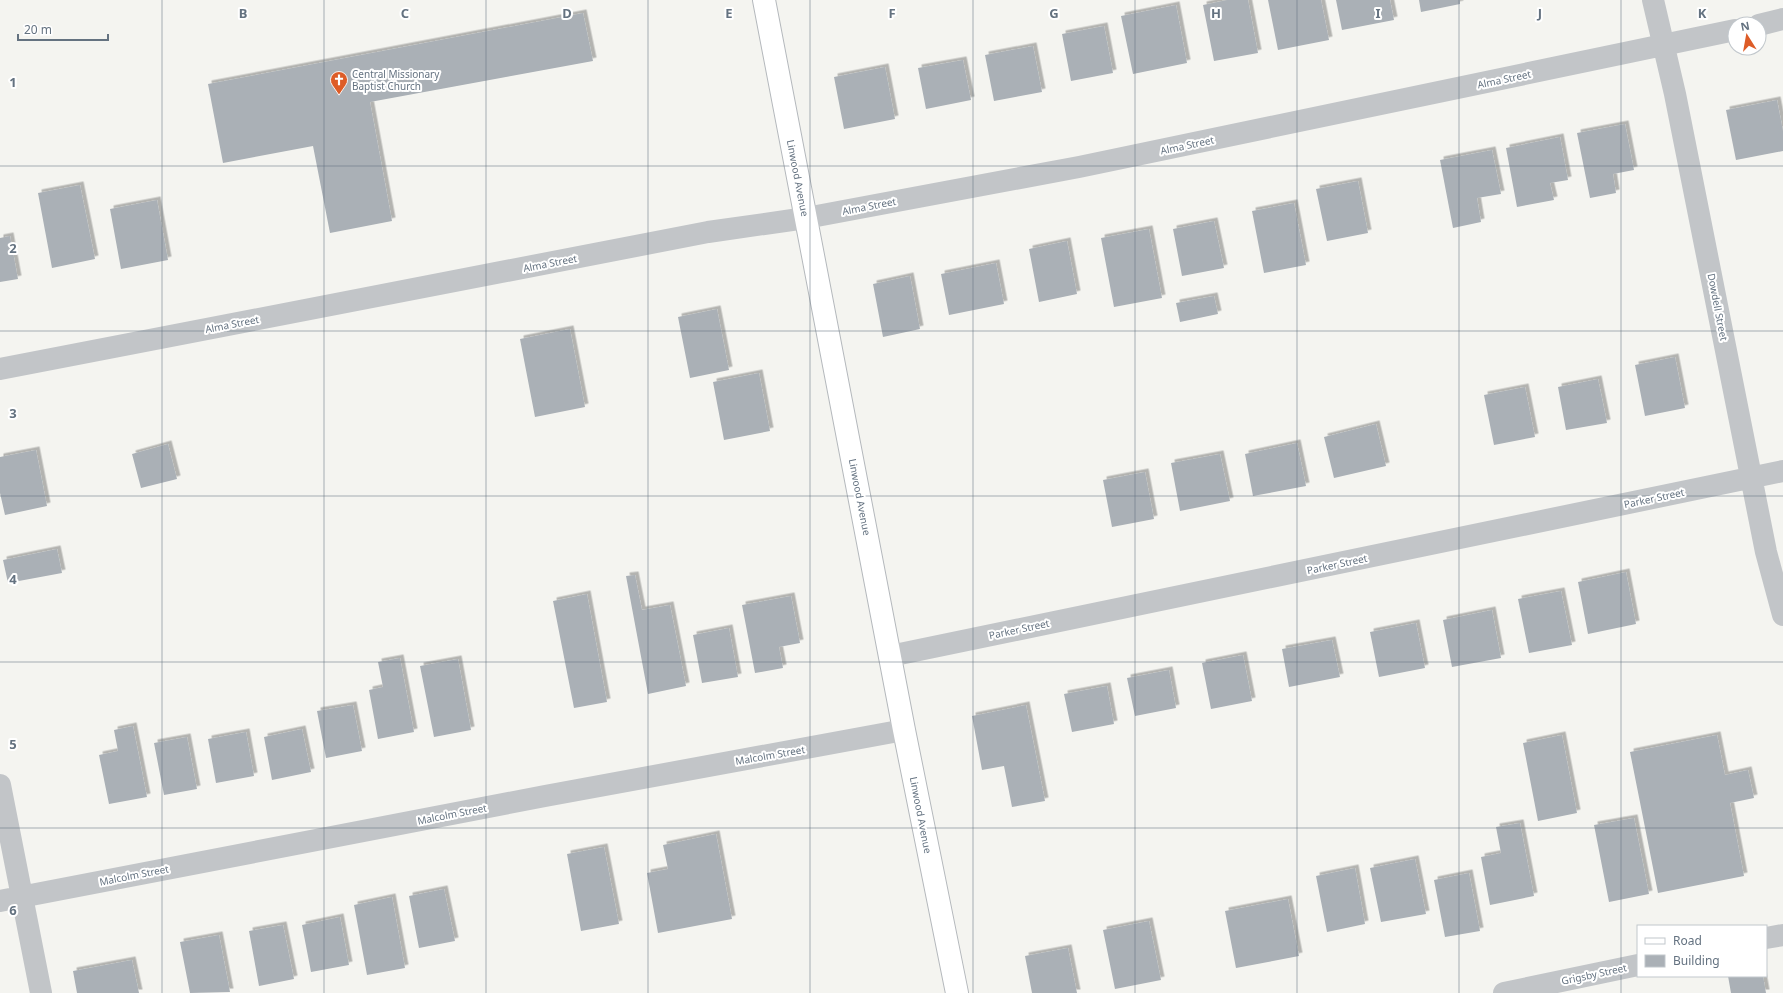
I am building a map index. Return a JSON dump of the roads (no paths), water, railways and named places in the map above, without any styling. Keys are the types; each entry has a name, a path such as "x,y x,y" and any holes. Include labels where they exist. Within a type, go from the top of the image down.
{"main road":[{"name":"Linwood Avenue","path":"764,0 904,730 957,993"}],"street":[{"name":"Dowdell Street","path":"1653,0 1676,94 1766,552 1783,615"},
{"path":"1767,23 1783,19"},
{"name":"Alma Street","path":"0,369 708,232 806,218 1079,167 1727,32"},
{"name":"Parker Street","path":"890,656 1783,471"},
{"name":"Malcolm Street","path":"0,901 544,796 904,730"},
{"path":"0,785 41,993"},
{"path":"1767,938 1783,935"},
{"name":"Grigsby Street","path":"1504,993 1637,965"}],"place":[{"name":"Central Missionary Baptist Church","path":"339,95"}]}
